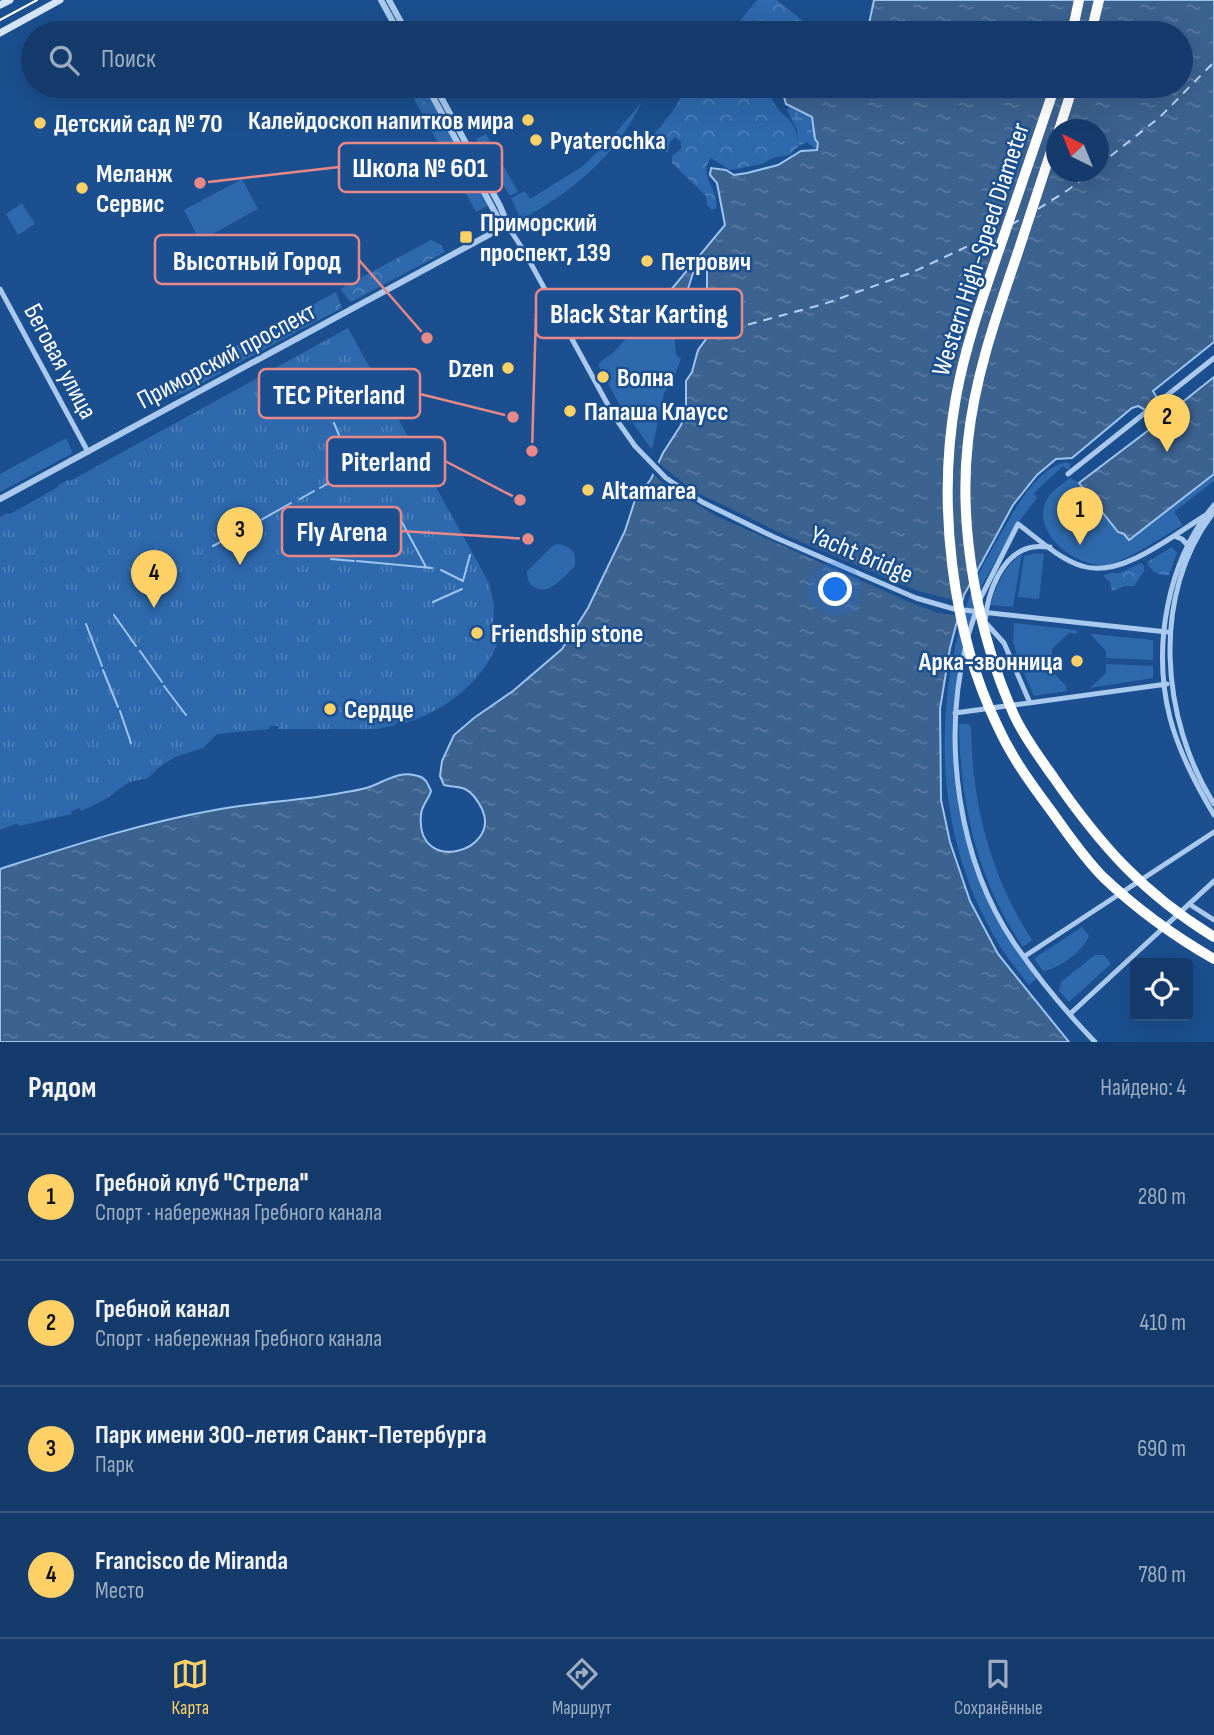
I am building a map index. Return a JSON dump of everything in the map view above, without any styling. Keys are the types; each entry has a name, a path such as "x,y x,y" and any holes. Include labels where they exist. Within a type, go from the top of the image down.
{"highway":[{"path":"1075,21 1079,0"},
{"path":"1094,21 1099,0"},
{"name":"Western High-Speed Diameter","path":"1051,98 976,316 956,396 952,421 947,531 953,578 970,651 985,697 1017,762 1076,846 1103,877 1175,937 1214,960"},
{"name":"Western High-Speed Diameter","path":"1062,119 1069,98"},
{"name":"Western High-Speed Diameter","path":"1046,166 991,332 979,377 967,459 966,499 974,576 988,644 1016,718 1093,834 1118,862 1186,920 1214,937"}],"main road":[{"path":"0,5 10,0"},
{"path":"22,21 60,0"},
{"path":"0,33 21,21"}],"street":[{"path":"381,0 392,21"},
{"path":"389,0 400,21"},
{"path":"433,98 498,218 507,225"},
{"path":"442,98 505,214 507,225"},
{"name":"Yacht Bridge","path":"507,225 524,251 614,416 635,446 666,478 702,502 774,537 916,598 954,609 1172,632"},
{"name":"Приморский проспект","path":"0,499 507,225"},
{"name":"Беговая улица","path":"0,289 88,452"},
{"path":"1068,474 1214,358"},
{"path":"1214,505 1190,548 1170,596 1165,632 1170,718 1194,779 1214,815"},
{"path":"1095,1042 1024,956 1003,924 976,861 957,779 955,713 961,664 983,591 1018,524 1074,563 1100,569 1119,566 1210,515"},
{"path":"1170,537 1182,539 1190,548"},
{"path":"1030,703 1004,643 985,622 986,605 1008,561 1017,553 1032,547 1050,547"},
{"path":"1190,548 1176,597 1168,684 1186,748 1214,804"},
{"path":"955,713 1168,684"},
{"path":"1024,956 1214,832"},
{"path":"1070,1014 1214,881"},
{"path":"1189,904 1214,920"}],"green space":[{"path":"757,0 777,0 803,21 740,21"},
{"path":"414,98 431,98 489,205 476,212"},
{"path":"416,98 422,98 479,203 474,206"},
{"path":"681,98 772,98 795,128 799,146 789,155 730,170 711,158 706,170 716,201 716,208 712,210 707,205 706,196 672,163 672,156 681,149 681,142 675,137 670,142 668,153 649,141"},
{"path":"642,102 606,156 558,197 521,220 511,198 525,191 530,199 583,166"},
{"path":"789,107 812,117 817,150 807,142 799,146 797,130 787,110"},
{"path":"486,134 518,192 510,196 476,139"},
{"path":"242,179 258,209 200,241 184,210"},
{"path":"22,203 35,224 18,235 6,214"},
{"path":"431,240 441,245 445,252 351,302 340,289"},
{"path":"336,292 342,308 236,364 227,351"},
{"path":"657,307 674,326 676,355 681,359 664,393 652,450 618,402 598,365"},
{"path":"348,328 489,583 494,606 493,628 499,633 491,658 482,671 460,694 447,703 405,723 404,721 377,729 278,729 278,726 270,726 269,729 217,734 203,748 175,757 148,778 129,782 104,800 81,811 80,808 71,811 72,814 19,826 18,823 0,830 0,517 10,514 58,485 70,481"},
{"path":"202,364 222,372 186,392 169,398 162,385"},
{"path":"1214,377 1214,481 1174,512 1183,525 1133,554 1106,565 1080,560 1057,544 1048,533 1044,521 1044,509 1051,493 1070,478 1079,483"},
{"path":"66,438 73,453 0,492 0,474"},
{"path":"1066,462 1071,464 1071,468 1068,470 1063,466 1034,493 1037,498 1015,527 982,585 959,668 954,721 965,829 991,909 1037,978 1029,985 991,931 970,884 957,844 949,802 945,717 950,674 959,633 977,577 1027,492 1045,473"},
{"path":"558,544 573,551 574,567 551,587 534,587 528,580 527,571 552,546"},
{"path":"1172,547 1177,553 1169,575 1153,571 1147,562"},
{"path":"1022,554 1013,607 990,605 1006,570"},
{"path":"1044,554 1039,599 1018,597 1024,556"},
{"path":"1141,563 1144,571 1134,586 1112,591 1110,582 1103,576 1119,573"},
{"path":"1014,623 1077,630 1076,634 1069,633 1052,649 1052,657 1017,655 1013,642"},
{"path":"1082,633 1153,640 1153,660 1106,658 1106,651 1090,634"},
{"path":"1019,662 1052,662 1051,670 1066,686 1067,691 1034,696"},
{"path":"1106,664 1153,666 1153,678 1090,688 1106,673"},
{"path":"959,724 969,724 971,727 975,783 986,838 1005,890 1032,940 1023,947 994,895 974,840 963,783"},
{"path":"1082,927 1089,936 1082,948 1063,963 1043,971 1035,960 1036,957"},
{"path":"1095,955 1104,955 1111,964 1069,1002 1059,991 1061,982"}],"water":[{"path":"874,0 1214,0 1214,342 1153,391 1160,403 1170,412 1214,377 1214,474 1129,540 1118,532 1079,483 1154,426 1149,414 1138,406 1132,408 1072,458 1056,459 1037,475 1013,505 964,595 950,648 940,709 941,800 950,842 970,901 998,954 1069,1042 0,1042 0,869 160,821 231,807 357,790 406,774 423,778 431,791 421,815 423,834 431,846 443,851 457,851 470,846 480,837 485,824 482,809 468,791 444,785 440,776 442,761 454,735 513,691 562,649 588,608 625,531 635,500 651,479 663,453 681,425 686,410 686,381 708,330 708,316 702,305 707,294 707,267 698,264 695,267 684,301 680,304 672,302 668,297 670,291 725,225 717,183 710,175 711,168 726,170 734,175 747,173 778,165 801,151 817,150 812,117 786,104 784,98 1193,98 1193,21 870,21"}],"pier":[{"path":"656,461 692,490 787,536 918,591 966,603 962,616 938,613 907,601 716,516 664,484 651,472"}],"waterway":[{"path":"334,423 339,435"},
{"path":"343,442 353,463"},
{"path":"320,488 341,476 353,463 371,460 405,442"},
{"path":"300,499 314,491"},
{"path":"254,524 291,503"},
{"path":"397,513 426,567"},
{"path":"213,546 246,528"},
{"path":"441,570 463,581 470,555"},
{"path":"331,559 354,561"},
{"path":"357,561 432,568"},
{"path":"433,602 462,589"},
{"path":"114,615 136,646"},
{"path":"86,624 102,666"},
{"path":"140,651 162,682"},
{"path":"103,670 118,707"},
{"path":"164,686 186,715"},
{"path":"120,711 131,743"}],"ferry route":[{"path":"1193,83 1214,62"},
{"path":"1109,157 1160,117 1179,98"},
{"path":"1038,209 1079,182"},
{"path":"1011,225 1024,217"},
{"path":"717,333 824,304 913,272 1000,231"}],"tram line":[{"path":"0,20 37,0"}],"place":[{"name":"Калейдоскоп напитков мира","path":"528,120"},
{"name":"Детский сад № 70","path":"40,123"},
{"name":"Pyaterochka","path":"536,140"},
{"name":"Школа № 601","path":"200,183"},
{"name":"Меланж Сервис","path":"82,188"},
{"name":"Приморский проспект, 139","path":"466,237"},
{"name":"Петрович","path":"647,261"},
{"name":"Высотный Город","path":"427,338"},
{"name":"Dzen","path":"508,368"},
{"name":"Волна","path":"603,377"},
{"name":"Папаша Клаусс","path":"570,411"},
{"name":"TEC Piterland","path":"513,417"},
{"name":"Black Star Karting","path":"532,451"},
{"name":"Гребной канал","path":"1167,452"},
{"name":"Altamarea","path":"588,490"},
{"name":"Piterland","path":"520,500"},
{"name":"Fly Arena","path":"528,539"},
{"name":"Гребной клуб \"Стрела\"","path":"1080,545"},
{"name":"Парк имени 300-летия Санкт-Петербурга","path":"240,565"},
{"name":"Francisco de Miranda","path":"154,608"},
{"name":"Friendship stone","path":"477,633"},
{"name":"Арка-звонница","path":"1077,661"},
{"name":"Сердце","path":"330,709"}]}
